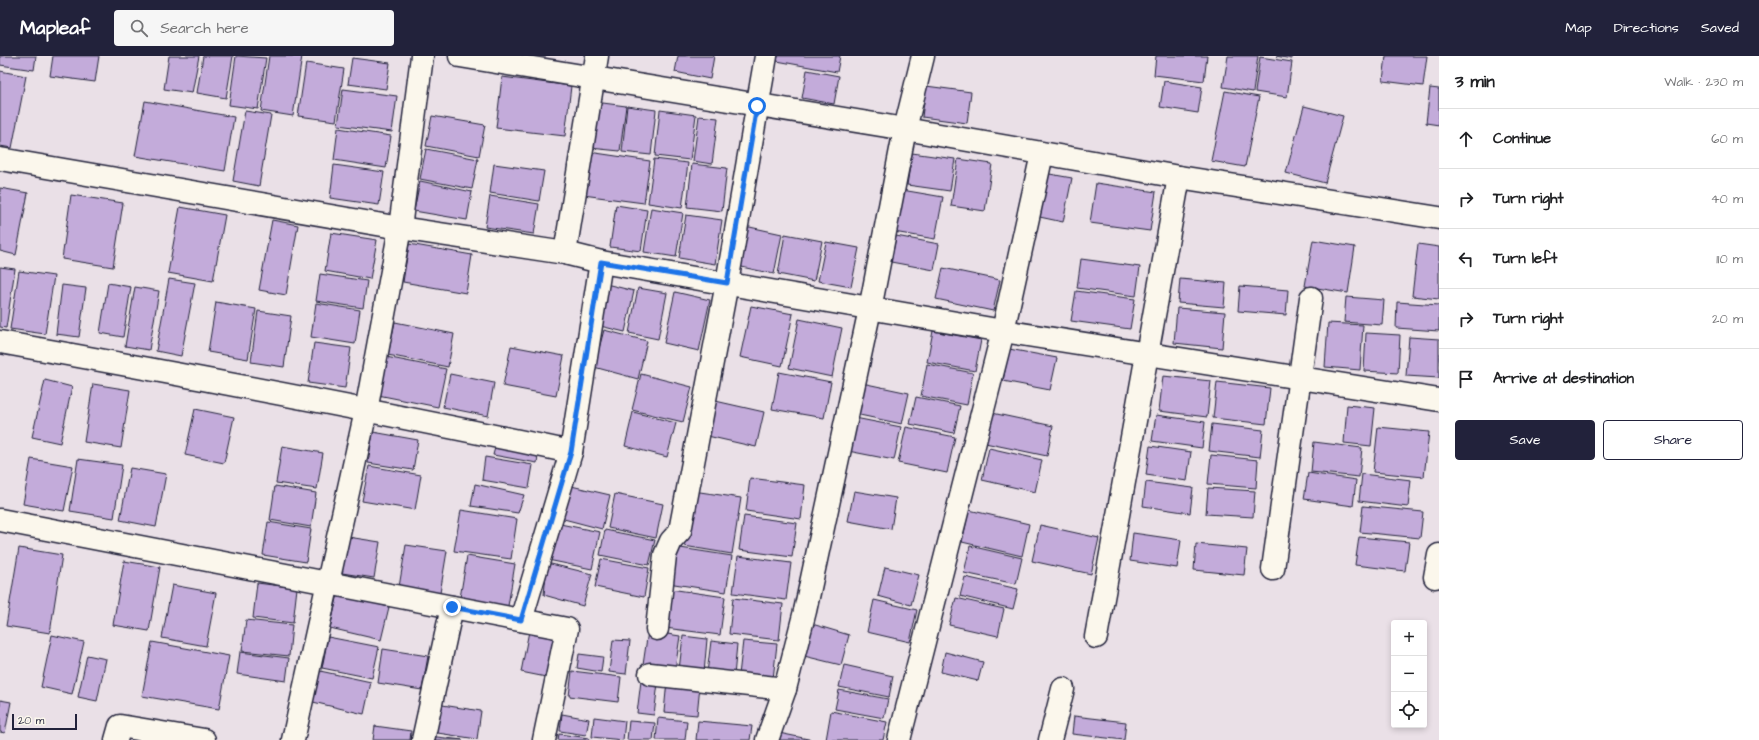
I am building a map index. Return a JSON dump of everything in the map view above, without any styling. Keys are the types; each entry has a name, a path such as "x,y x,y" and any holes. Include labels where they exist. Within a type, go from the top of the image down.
{"street":[{"path":"293,740 366,411 400,228 422,56"},
{"path":"460,56 596,67 757,106 905,129 1179,177 1439,218"},
{"path":"657,629 665,555 671,541 680,531 727,283 766,56"},
{"path":"767,740 785,689 805,611 870,309 905,129 923,56"},
{"path":"565,253 596,67"},
{"path":"899,740 1003,331 1042,154"},
{"path":"0,159 400,228 565,253 601,262 870,309 1147,355 1439,400"},
{"path":"1096,637 1179,177"},
{"path":"521,620 571,452 601,262"},
{"path":"1273,569 1311,298"},
{"path":"0,342 127,364 571,452"},
{"path":"0,520 567,630 544,740"},
{"path":"1435,577 1439,555"},
{"path":"423,740 452,607"},
{"path":"650,674 785,689"},
{"path":"1050,740 1063,689"},
{"path":"116,740 120,726 204,740"}],"building":[{"path":"0,56 36,56 34,70 0,65"},
{"path":"53,56 99,56 95,82 50,76"},
{"path":"169,56 199,56 192,93 164,89"},
{"path":"203,56 233,56 226,98 197,93"},
{"path":"236,56 266,58 258,109 229,105"},
{"path":"269,56 302,56 293,116 261,111"},
{"path":"678,56 714,56 710,79 675,72"},
{"path":"778,56 840,56 837,72 777,61"},
{"path":"1156,56 1207,56 1204,81 1154,75"},
{"path":"1228,56 1258,56 1253,92 1223,87"},
{"path":"1276,56 1292,56 1292,59"},
{"path":"1386,56 1427,56 1423,86 1383,81"},
{"path":"1260,57 1292,62 1287,97 1255,92"},
{"path":"352,58 390,63 386,89 348,84"},
{"path":"306,63 344,69 336,121 298,116"},
{"path":"807,70 839,76 834,104 802,98"},
{"path":"0,71 26,76 12,148 0,146"},
{"path":"502,77 571,86 565,136 496,128"},
{"path":"1164,81 1202,87 1198,113 1160,107"},
{"path":"926,86 971,92 967,123 922,117"},
{"path":"1430,88 1439,89 1439,125 1426,123"},
{"path":"343,89 397,96 392,132 338,125"},
{"path":"1225,91 1259,97 1245,167 1211,161"},
{"path":"145,101 234,117 225,171 135,156"},
{"path":"595,102 626,106 620,151 590,148"},
{"path":"627,106 656,110 651,155 622,152"},
{"path":"1304,106 1343,116 1325,183 1286,173"},
{"path":"660,110 696,115 690,160 655,156"},
{"path":"245,111 271,115 259,186 233,181"},
{"path":"432,116 485,125 479,156 426,146"},
{"path":"699,116 718,118 712,164 693,161"},
{"path":"338,128 391,136 386,168 334,160"},
{"path":"426,149 478,159 472,189 420,179"},
{"path":"589,152 650,161 644,203 583,195"},
{"path":"912,153 955,159 950,191 907,185"},
{"path":"654,159 688,163 682,208 648,203"},
{"path":"958,159 992,164 985,211 951,206"},
{"path":"494,164 544,171 539,201 490,193"},
{"path":"692,164 727,168 722,211 687,207"},
{"path":"334,165 384,172 379,205 330,198"},
{"path":"1044,173 1072,178 1063,222 1035,216"},
{"path":"420,181 472,192 467,220 414,211"},
{"path":"1096,183 1156,192 1150,231 1090,223"},
{"path":"0,188 28,193 16,255 0,251"},
{"path":"896,189 943,197 935,239 888,231"},
{"path":"71,195 123,203 113,267 62,259"},
{"path":"490,196 539,204 534,234 485,227"},
{"path":"616,205 647,210 641,251 610,247"},
{"path":"180,207 225,215 213,281 168,273"},
{"path":"651,208 683,213 676,257 644,252"},
{"path":"686,215 722,220 715,264 679,258"},
{"path":"272,220 298,225 286,295 259,290"},
{"path":"745,226 782,234 774,274 737,266"},
{"path":"331,233 377,240 370,279 325,271"},
{"path":"785,234 822,241 814,281 778,274"},
{"path":"896,236 939,244 934,270 891,262"},
{"path":"1313,240 1355,247 1348,293 1305,286"},
{"path":"826,242 859,248 851,287 818,281"},
{"path":"409,244 472,255 466,293 403,282"},
{"path":"1418,244 1439,247 1439,299 1412,296"},
{"path":"1081,259 1140,267 1136,296 1077,288"},
{"path":"0,267 15,269 6,328 0,327"},
{"path":"943,268 1000,280 993,311 936,299"},
{"path":"19,271 54,276 45,334 10,329"},
{"path":"320,274 367,281 363,308 316,301"},
{"path":"169,279 195,283 181,356 156,351"},
{"path":"1180,279 1226,283 1224,307 1178,303"},
{"path":"108,283 131,287 123,337 100,333"},
{"path":"606,284 634,291 625,332 596,325"},
{"path":"62,285 86,288 79,337 56,334"},
{"path":"1240,286 1288,290 1286,315 1238,311"},
{"path":"135,287 159,291 149,350 125,346"},
{"path":"638,288 667,293 658,339 629,333"},
{"path":"1076,291 1135,299 1130,329 1071,321"},
{"path":"675,292 710,300 699,351 664,343"},
{"path":"1346,297 1384,300 1382,325 1344,322"},
{"path":"216,302 256,309 248,359 208,352"},
{"path":"1397,302 1439,305 1439,331 1396,328"},
{"path":"316,303 360,310 355,344 311,337"},
{"path":"751,306 793,314 782,366 740,357"},
{"path":"1177,308 1225,312 1222,348 1174,343"},
{"path":"258,311 291,316 284,367 251,362"},
{"path":"799,319 842,328 832,377 789,368"},
{"path":"395,322 454,334 448,367 388,355"},
{"path":"1328,323 1363,325 1360,370 1325,367"},
{"path":"604,330 647,341 638,379 594,367"},
{"path":"933,331 981,340 975,371 927,362"},
{"path":"1366,333 1400,335 1398,373 1364,371"},
{"path":"1409,337 1439,339 1439,378 1406,376"},
{"path":"314,343 351,348 345,388 308,383"},
{"path":"511,346 564,356 556,396 503,386"},
{"path":"1009,349 1057,358 1050,390 1003,381"},
{"path":"386,357 446,369 438,407 378,395"},
{"path":"927,364 973,373 967,405 921,396"},
{"path":"779,372 831,382 824,418 772,409"},
{"path":"450,374 494,383 488,416 443,407"},
{"path":"641,374 692,387 683,422 632,410"},
{"path":"1163,376 1211,381 1207,417 1159,411"},
{"path":"45,380 72,387 60,443 32,437"},
{"path":"1217,382 1270,388 1266,424 1213,418"},
{"path":"862,383 909,393 902,424 855,414"},
{"path":"93,384 130,390 121,448 84,442"},
{"path":"916,397 960,406 954,433 910,424"},
{"path":"711,400 764,412 756,447 703,435"},
{"path":"1347,405 1375,408 1371,446 1344,443"},
{"path":"195,409 234,417 224,463 185,455"},
{"path":"633,412 676,423 667,457 625,446"},
{"path":"992,413 1053,426 1047,456 985,443"},
{"path":"1156,415 1205,422 1202,448 1152,441"},
{"path":"855,418 901,427 894,460 848,451"},
{"path":"1212,424 1263,430 1260,457 1209,451"},
{"path":"906,427 955,437 947,473 898,463"},
{"path":"1378,427 1429,432 1424,477 1373,472"},
{"path":"373,432 418,440 413,470 368,463"},
{"path":"1314,442 1362,448 1359,477 1311,472"},
{"path":"496,444 539,450 537,463 493,455"},
{"path":"282,446 323,453 317,489 276,483"},
{"path":"1150,446 1191,452 1187,481 1146,475"},
{"path":"989,448 1042,460 1035,492 982,480"},
{"path":"1211,455 1258,460 1256,488 1208,484"},
{"path":"485,457 533,465 529,488 482,480"},
{"path":"31,459 73,466 64,511 23,504"},
{"path":"78,459 122,465 114,518 70,511"},
{"path":"369,466 421,475 415,510 362,501"},
{"path":"130,468 166,474 156,527 120,520"},
{"path":"1308,473 1356,480 1353,506 1304,499"},
{"path":"1362,474 1411,480 1408,507 1359,501"},
{"path":"750,478 805,485 801,519 746,511"},
{"path":"1146,482 1193,488 1190,513 1143,506"},
{"path":"475,484 524,495 518,513 471,506"},
{"path":"567,485 610,495 602,529 560,518"},
{"path":"275,486 316,493 311,527 270,520"},
{"path":"1208,488 1255,491 1253,517 1206,514"},
{"path":"693,491 741,498 732,554 684,546"},
{"path":"854,491 896,498 891,529 848,521"},
{"path":"615,494 663,504 656,538 608,528"},
{"path":"1363,506 1423,512 1420,538 1360,532"},
{"path":"461,510 517,519 511,559 454,551"},
{"path":"969,510 1029,524 1022,556 962,542"},
{"path":"744,516 797,523 792,557 739,550"},
{"path":"268,522 311,529 306,562 263,555"},
{"path":"555,523 600,532 592,569 548,560"},
{"path":"1040,525 1099,538 1091,574 1032,561"},
{"path":"605,530 655,540 649,565 600,555"},
{"path":"1133,533 1181,540 1177,568 1130,561"},
{"path":"348,537 380,542 374,578 342,573"},
{"path":"1359,537 1409,542 1405,571 1355,565"},
{"path":"1196,544 1247,549 1244,575 1194,570"},
{"path":"406,545 447,551 440,593 399,587"},
{"path":"970,546 1022,558 1016,584 964,573"},
{"path":"674,547 732,556 726,592 668,583"},
{"path":"19,548 62,555 50,633 6,626"},
{"path":"467,556 515,564 508,606 460,598"},
{"path":"738,556 791,563 786,600 733,593"},
{"path":"601,559 649,568 644,597 595,587"},
{"path":"124,561 160,567 149,631 113,625"},
{"path":"547,563 592,574 583,606 544,595"},
{"path":"885,567 919,575 911,605 878,596"},
{"path":"965,577 1018,589 1013,609 960,596"},
{"path":"257,583 297,588 293,623 253,618"},
{"path":"172,585 216,593 206,646 162,638"},
{"path":"670,589 725,597 720,635 665,628"},
{"path":"338,594 389,607 381,640 330,628"},
{"path":"733,598 783,604 779,640 729,634"},
{"path":"956,598 1004,609 998,636 949,625"},
{"path":"874,600 917,610 910,642 867,632"},
{"path":"246,620 292,625 289,656 242,651"},
{"path":"812,624 849,635 841,665 804,656"},
{"path":"529,631 559,637 551,678 521,672"},
{"path":"648,631 680,636 675,670 643,665"},
{"path":"52,635 84,642 72,694 41,687"},
{"path":"683,636 707,639 704,673 679,670"},
{"path":"328,637 379,647 372,678 322,668"},
{"path":"613,640 630,641 626,674 609,672"},
{"path":"711,641 737,644 734,676 707,673"},
{"path":"743,641 777,644 773,679 739,675"},
{"path":"152,642 229,656 219,709 142,696"},
{"path":"383,649 428,656 422,690 378,683"},
{"path":"240,652 289,658 286,681 237,674"},
{"path":"945,652 983,662 978,681 941,672"},
{"path":"579,654 603,657 601,672 577,668"},
{"path":"87,655 106,659 97,701 78,697"},
{"path":"844,665 893,676 889,697 839,687"},
{"path":"320,671 371,682 364,714 313,702"},
{"path":"572,671 621,677 618,702 569,696"},
{"path":"641,681 658,683 654,715 637,713"},
{"path":"667,681 700,685 697,715 664,712"},
{"path":"839,690 888,699 884,718 835,709"},
{"path":"0,700 11,702 5,733 0,732"},
{"path":"436,704 481,711 477,739 431,732"},
{"path":"831,711 887,722 883,740 826,740"},
{"path":"562,714 589,719 586,735 560,731"},
{"path":"1074,716 1126,722 1124,740 1072,734"},
{"path":"594,717 625,721 623,740 592,737"},
{"path":"658,718 687,721 685,740 656,740"},
{"path":"629,721 655,723 653,740 627,740"},
{"path":"698,721 752,726 750,740 696,740"},
{"path":"375,726 411,731 410,740 373,740"},
{"path":"774,732 813,740 773,740"},
{"path":"559,734 589,738 588,740 558,740"},
{"path":"428,736 463,740 427,740"}],"route":[{"path":"452,607 521,620 571,452 601,262 727,283 757,106"}]}
